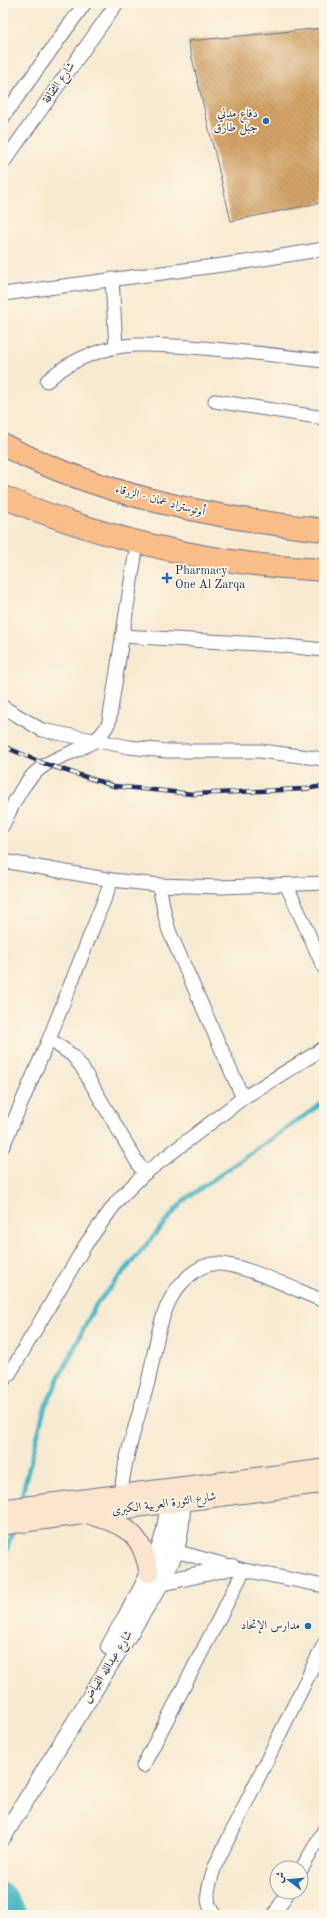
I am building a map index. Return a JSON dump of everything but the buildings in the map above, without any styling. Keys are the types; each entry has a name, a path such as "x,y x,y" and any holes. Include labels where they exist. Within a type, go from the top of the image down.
{"highway":[{"name":"أوتوستراد عمان - الزرقاء","path":"3,445 62,471 145,498 216,515 324,530"},
{"path":"3,497 84,527 137,543 234,562 324,570"}],"main road":[{"name":"شارع الثورة العربية الكبرى","path":"3,1509 23,1515 89,1514 174,1496 324,1469"},
{"name":"شارع الثورة العربية الكبرى","path":"3,1525 23,1515 122,1494 174,1496 324,1483"},
{"path":"89,1514 124,1526 135,1535 155,1578"}],"street":[{"path":"3,117 85,3"},
{"name":"شارع الثقافة","path":"3,163 117,3"},
{"path":"3,294 245,262 324,249"},
{"path":"112,279 116,347"},
{"path":"47,381 61,368 80,358 116,347 144,345 210,348 324,361"},
{"path":"215,401 324,418"},
{"path":"3,824 24,784 34,773 45,764 80,750 94,742 106,730 109,722 137,543"},
{"path":"122,636 324,650"},
{"path":"3,708 42,730 94,742 166,751 260,751 324,758"},
{"path":"3,861 112,880 159,885 221,887 287,886 324,883"},
{"path":"3,1146 49,1039 112,880"},
{"path":"159,885 164,916 243,1098"},
{"path":"287,886 324,968"},
{"path":"49,1039 72,1055 81,1066 144,1174"},
{"path":"3,1381 10,1373 86,1244 118,1200 144,1174 243,1098 324,1048"},
{"path":"122,1494 125,1461 148,1383 166,1308 174,1293 184,1281 197,1270 212,1264 231,1266 258,1274 324,1301"},
{"name":"شارع عبدالله الفياض","path":"3,1837 155,1578 168,1548 174,1496"},
{"path":"168,1548 238,1568 324,1586"},
{"path":"155,1578 238,1568"},
{"path":"143,1766 238,1568"},
{"name":"شارع عبدالله الفياض","path":"3,1818 104,1656 155,1578"},
{"path":"215,1915 211,1911 208,1899 209,1886 215,1866 324,1644"},
{"path":"307,1860 324,1830"},
{"path":"274,1915 283,1900"}],"waterway":[{"path":"20,1502 45,1407 95,1306 184,1200 324,1102"},
{"path":"3,1564 13,1529"},
{"path":"3,1896 14,1915"}],"railway":[{"path":"3,746 45,764 114,786 193,794 304,789 324,786"}],"place":[{"name":"دفاع مدني جبل طارق","path":"266,121"},
{"name":"Pharmacy One Al Zarqa","path":"167,578"},
{"name":"مدارس الإتحاد","path":"308,1626"}]}
